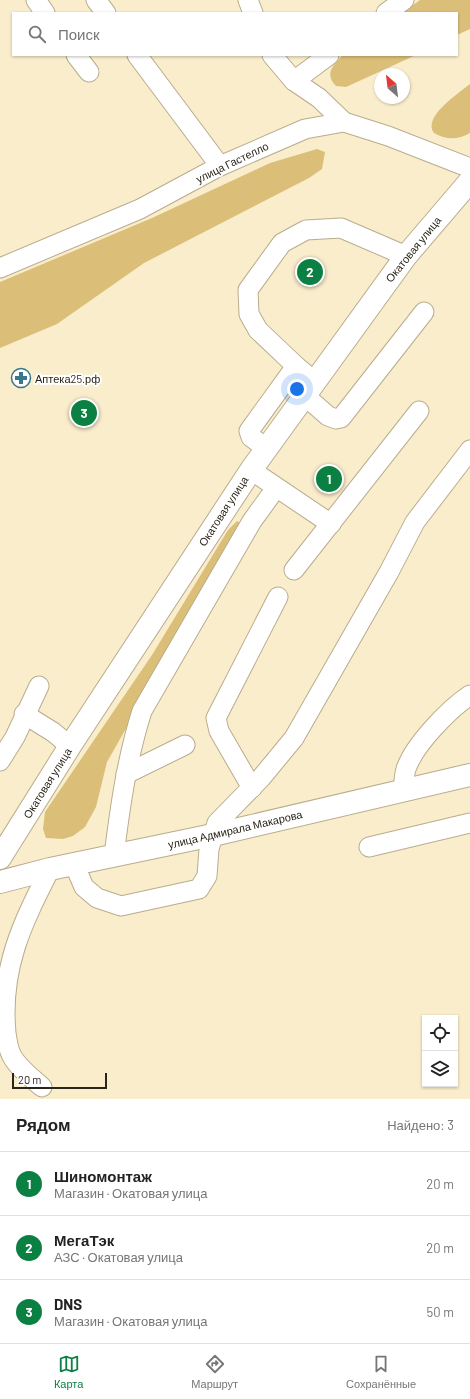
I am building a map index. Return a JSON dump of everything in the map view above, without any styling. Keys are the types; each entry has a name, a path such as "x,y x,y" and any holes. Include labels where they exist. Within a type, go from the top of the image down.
{"main road":[{"name":"Окатовая улица","path":"0,858 70,746 266,448 406,256 470,181"},
{"name":"улица Адмирала Макарова","path":"0,882 50,869 213,835 470,775"}],"lane":[{"path":"36,0 44,12"},
{"path":"96,0 105,12"},
{"path":"248,0 253,12"},
{"path":"387,12 404,0"},
{"path":"77,56 89,72"},
{"path":"139,56 220,166"},
{"path":"273,56 294,81 318,98 344,122"},
{"path":"294,81 328,56"},
{"name":"улица Гастелло","path":"0,268 140,209 220,166 305,129 344,122 388,136 470,168"},
{"path":"406,256 341,228 306,230 282,243 248,290 249,314 258,330 296,366 328,416 336,419 341,418 424,312"},
{"path":"266,448 251,437 249,431 296,366"},
{"path":"294,570 419,411"},
{"path":"74,864 84,887 97,898 121,906 199,889 207,876 209,849 217,824 252,788 294,738 390,572 415,522 470,450"},
{"path":"251,470 331,524"},
{"path":"114,856 126,774 134,737 142,711 252,521 276,488"},
{"path":"252,788 219,730 216,718 278,596"},
{"path":"0,761 15,737 24,714 38,686"},
{"path":"403,790 406,769 415,751 454,706 470,695"},
{"path":"24,714 53,732 70,746"},
{"path":"126,774 185,745"},
{"path":"369,847 470,823"},
{"path":"42,1087 28,1075 11,1054 2,1016 2,979 14,938 50,869"}],"shaded area":[{"path":"420,0 470,0 470,29 458,35 458,12 403,12"},
{"path":"342,56 414,56 388,68 374,68 374,74 346,87 336,86 332,82 330,74 333,66"},
{"path":"470,84 470,133 461,137 448,138 434,133 432,127 433,120 437,113 443,106"},
{"path":"317,149 325,152 322,169 309,178 144,263 57,324 0,348 0,282 152,218 270,163"},
{"path":"237,521 242,524 241,526 107,762 96,807 85,827 73,836 63,839 46,838 43,829 45,812 152,655 228,530"}],"place":[{"name":"МегаТэк","path":"310,272"},
{"name":"Аптека25.рф","path":"21,378"},
{"name":"DNS","path":"84,413"},
{"name":"Шиномонтаж","path":"329,479"}]}
